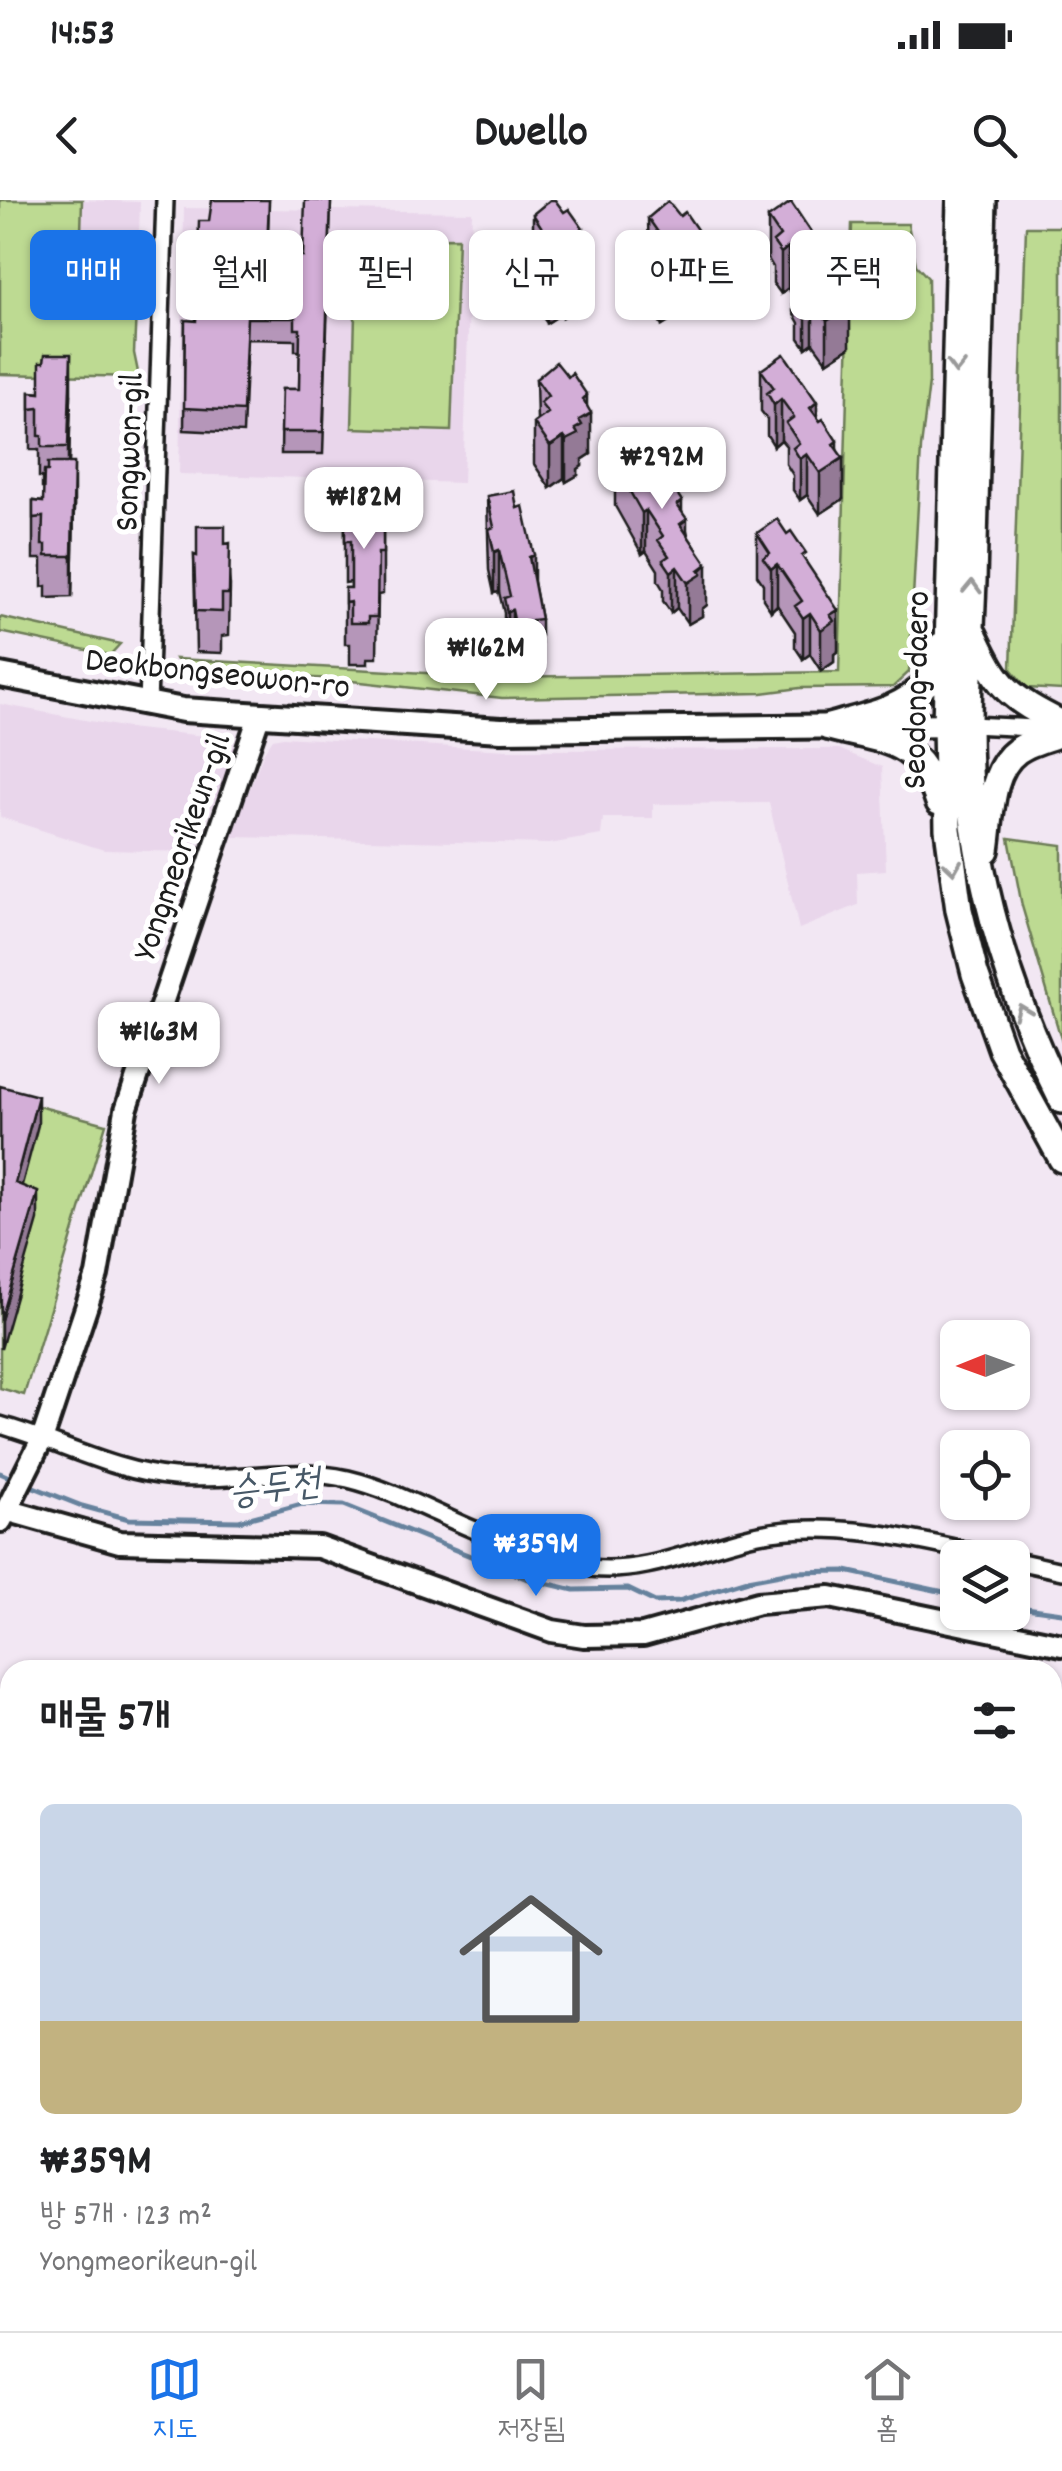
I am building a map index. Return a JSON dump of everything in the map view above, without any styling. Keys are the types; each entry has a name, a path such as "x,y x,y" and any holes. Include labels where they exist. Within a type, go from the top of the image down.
{"main road":[{"name":"Seodong-daero","path":"960,200 960,627 958,725 948,829 959,910 996,1035 1062,1159"},
{"name":"Seodong-daero","path":"960,627 983,200"},
{"path":"829,727 896,706 917,694 930,680 960,627 1010,695 1062,729"},
{"name":"Deokbongseowon-ro","path":"0,676 148,705 259,716 501,730 958,725"},
{"name":"Seodong-daero","path":"958,725 974,824 1014,990 1062,1100"},
{"path":"829,727 898,744 916,756 930,775 948,829"},
{"path":"984,870 996,786 1004,764 1019,749 1062,729"}],"street":[{"name":"Songwon-gil","path":"148,705 166,200"},
{"name":"Yongmeorikeun-gil","path":"259,716 126,1110 97,1276 41,1442 5,1508 120,1542 319,1547 552,1632 584,1636 643,1634 758,1603 830,1597 1062,1644"},
{"path":"958,725 1062,729"},
{"path":"0,1424 41,1442 136,1472 174,1477 312,1475 348,1479 429,1508 481,1532 588,1568 624,1569 687,1556 759,1534 805,1530 856,1530 940,1546"},
{"path":"1030,1564 1062,1570"}],"shaded area":[{"path":"82,200 140,202 139,230 81,230"},
{"path":"184,208 472,212 463,483 179,474 182,320 303,320 303,230 184,230"},
{"path":"0,704 127,728 224,738 233,745 234,756 192,852 104,850 0,817"},
{"path":"273,739 506,750 839,749 882,767 886,870 857,872 858,905 799,929 769,803 653,804 653,818 603,818 601,835 549,844 231,837 264,752"}],"green space":[{"path":"0,200 82,200 81,230 30,230 30,320 136,320 134,353 139,377 0,374"},
{"path":"852,224 908,224 909,230 852,230"},
{"path":"1026,227 1062,227 1062,690 1027,688 1011,669"},
{"path":"449,238 458,238 451,431 352,428 355,320 449,320"},
{"path":"916,265 928,278 929,383 921,448 909,672 893,687 502,698 334,679 190,672 176,659 497,677 839,672 849,320 916,320"},
{"path":"0,617 120,644 110,655 0,632"},
{"path":"1009,838 1062,845 1062,1042 1022,906"},
{"path":"0,1096 106,1124 24,1395 0,1388"}],"building":[{"path":"212,200 269,200 268,230 199,230 199,221 209,221"},
{"path":"305,200 331,201 330,230 323,230 323,320 327,320 323,432 281,432 282,389 299,389 300,329 295,329 295,320 303,320"},
{"path":"555,200 564,212 569,209 584,230 543,230 533,214"},
{"path":"668,201 680,216 685,212 697,230 656,230 648,218"},
{"path":"791,202 810,230 790,230 790,250 788,247 781,253 773,242 780,236 768,218"},
{"path":"185,320 247,320 243,411 184,408"},
{"path":"45,354 71,354 68,447 42,447 39,408 30,409 30,392 40,393 40,362 44,362"},
{"path":"784,354 817,402 810,408 820,421 823,419 843,458 820,473 807,454 800,459 793,448 799,443 786,423 794,417 781,399 774,405 767,393 774,388 761,370"},
{"path":"556,362 568,377 572,373 587,395 583,399 591,413 579,420 582,425 575,429 578,434 550,446 534,423 548,413 540,403 548,396 536,379"},
{"path":"640,448 649,462 653,458 682,501 677,505 687,519 680,524 707,564 699,570 702,574 688,583 677,567 671,572 663,560 669,556 658,540 663,536 646,510 642,513 615,465"},
{"path":"48,463 74,463 72,556 46,556 46,545 42,545 43,517 33,518 33,501 43,502"},
{"path":"377,485 377,503 383,503 383,553 378,553 377,617 368,617 368,623 350,623 345,588 351,588 351,541 345,541 345,518 350,518 350,486"},
{"path":"514,491 517,508 523,506 534,555 529,557 541,619 532,620 533,627 516,630 512,610 507,612 504,598 510,596 499,550 494,552 489,529 494,527 487,496"},
{"path":"777,519 806,553 802,556 838,610 830,615 834,621 821,630 810,613 803,618 795,606 802,601 777,564 771,569 763,558 770,553 757,533"},
{"path":"197,526 225,526 225,544 230,543 229,594 222,594 222,612 196,611"},
{"path":"0,1086 38,1096 15,1183 38,1192 1,1320"}],"waterway":[{"name":"승두천","path":"0,1473 16,1480"},
{"name":"승두천","path":"26,1484 129,1519 239,1521 302,1504 344,1505 525,1578 574,1590 628,1589 655,1602 679,1601 748,1580 791,1572 846,1571 940,1591"},
{"name":"승두천","path":"1030,1609 1062,1613"}]}
